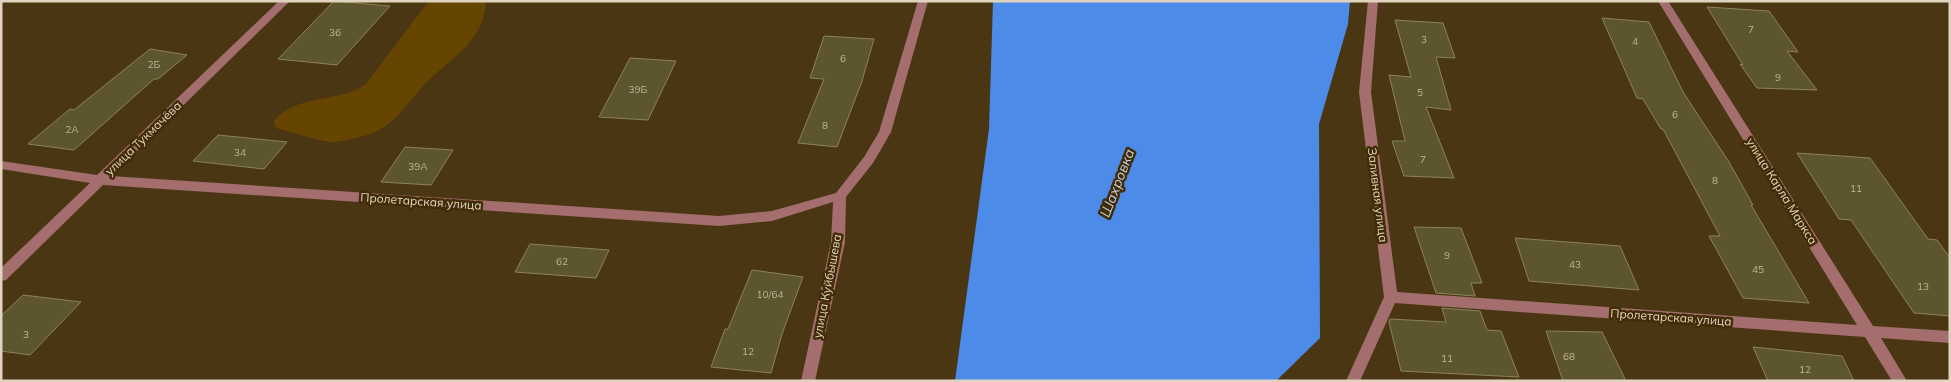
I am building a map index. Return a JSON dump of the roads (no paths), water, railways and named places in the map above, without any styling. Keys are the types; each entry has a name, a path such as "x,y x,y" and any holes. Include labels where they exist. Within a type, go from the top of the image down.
{"street":[{"name":"улица Тукмачёва","path":"1,276 285,1"},
{"path":"840,196 869,160 885,132 923,1"},
{"name":"Заливная улица","path":"1373,1 1365,92 1392,297"},
{"name":"улица Карла Маркса","path":"1663,1 1900,381"},
{"name":"Пролетарская улица","path":"1,166 100,180 719,221 772,216 840,196"},
{"name":"улица Куйбышева","path":"808,381 838,242 840,196"},
{"name":"Пролетарская улица","path":"1392,297 1950,337"},
{"path":"1353,381 1392,297"}],"water":[{"name":"Шахровка","path":"993,1 1350,1 1348,24 1319,124 1320,338 1276,381 955,381 989,129"}]}
